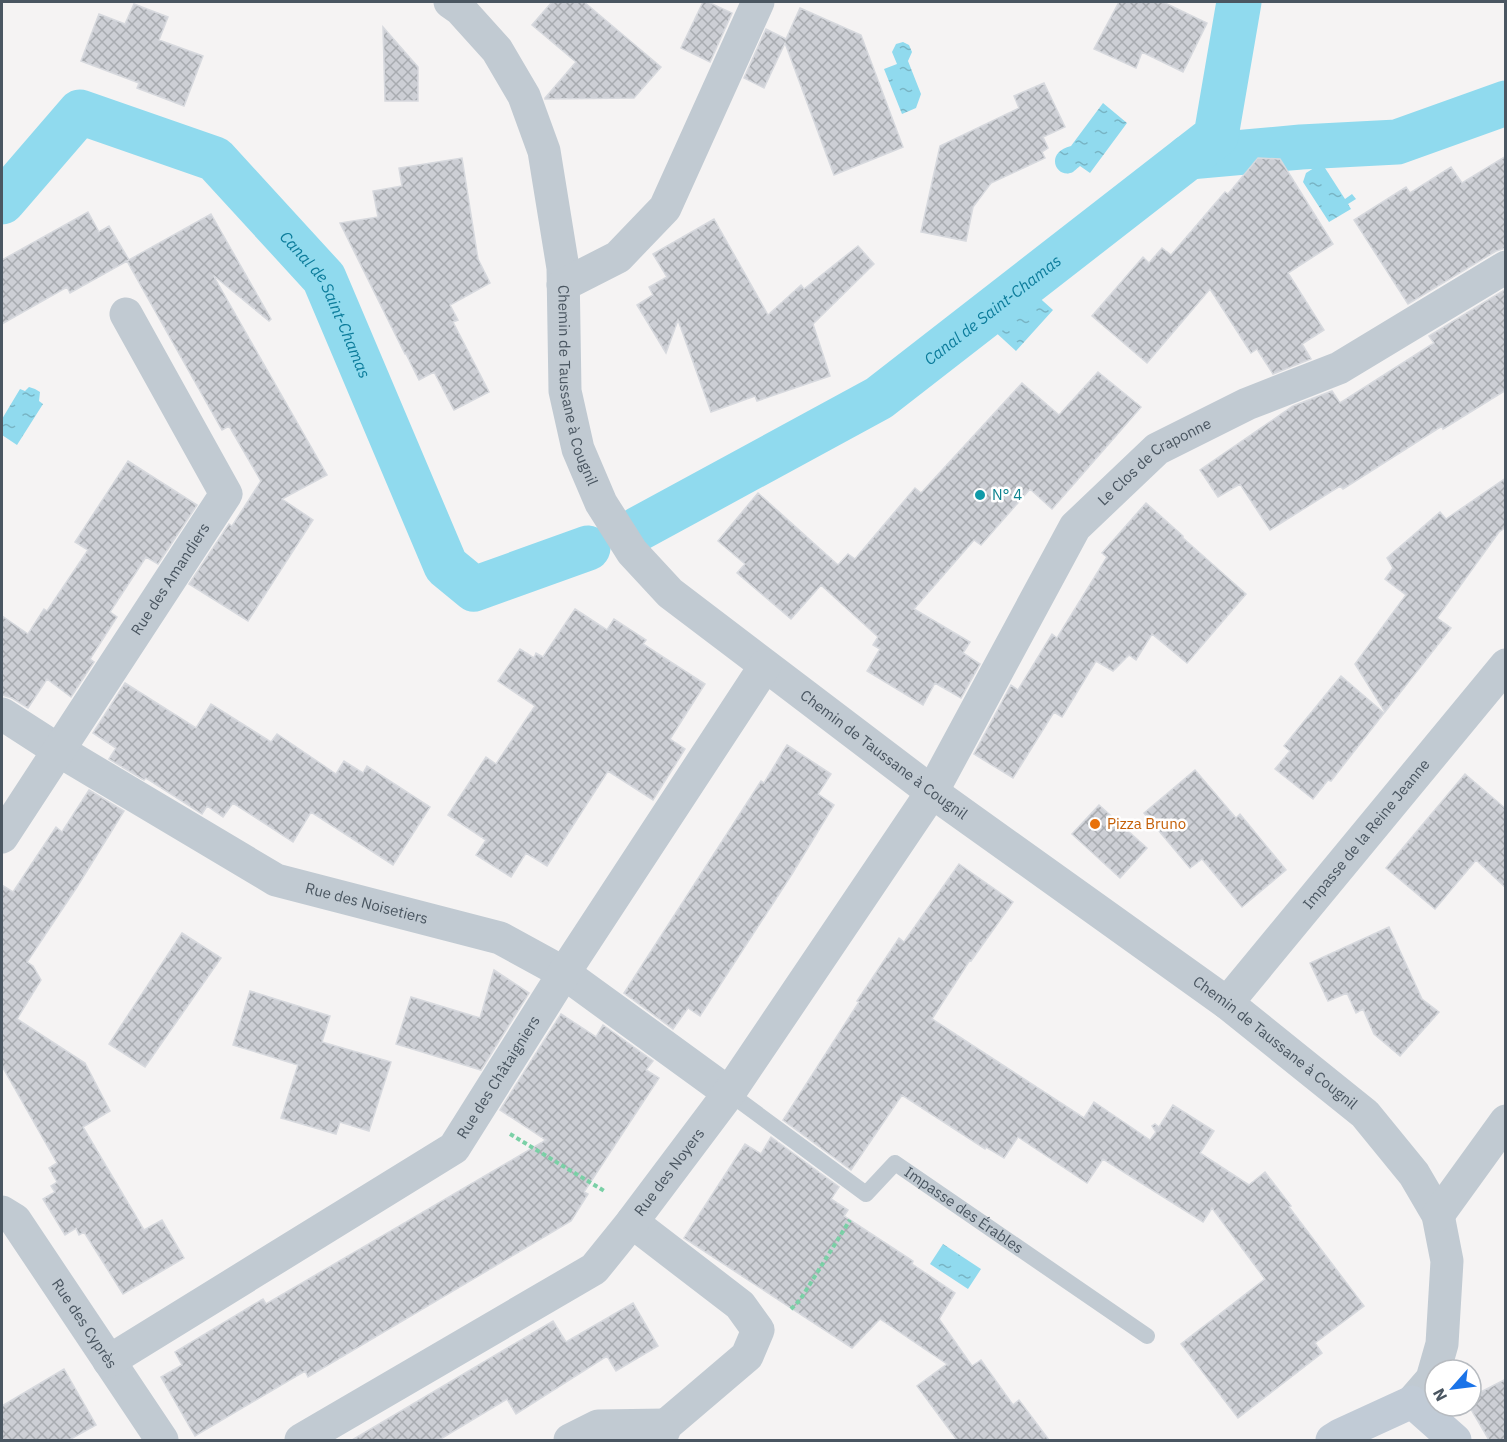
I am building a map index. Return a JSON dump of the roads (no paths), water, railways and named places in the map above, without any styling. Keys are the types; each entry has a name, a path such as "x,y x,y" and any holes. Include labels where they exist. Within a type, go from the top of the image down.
{"street":[{"name":"Chemin de Taussane à Cougnil","path":"450,2 460,9 497,50 524,96 544,151 563,268 565,391 578,449 601,503 632,552 670,593 765,666 932,792 1227,1004 1365,1114 1414,1174 1438,1215 1447,1261 1442,1344 1432,1378 1412,1402"},
{"path":"563,285 618,258 665,208 758,2"},
{"name":"Le Clos de Craponne","path":"932,792 1075,527 1157,449 1247,404 1339,368 1506,267"},
{"name":"Rue des Amandiers","path":"2,837 226,494 126,314"},
{"name":"Impasse de la Reine Jeanne","path":"1227,1004 1506,665"},
{"name":"Rue des Châtaigniers","path":"109,1360 454,1148 564,973 765,666"},
{"name":"Rue des Noisetiers","path":"2,714 276,880 500,938 564,973 729,1093"},
{"name":"Rue des Noyers","path":"301,1440 594,1269 729,1093 932,792"},
{"path":"1438,1215 1506,1121"},
{"name":"Rue des Cyprès","path":"2,1212 15,1220 162,1440"},
{"path":"570,1440 598,1426 663,1433 747,1356 759,1330 740,1305 632,1222"},
{"path":"1332,1440 1412,1402 1455,1440"}],"lane":[{"name":"Impasse des Érables","path":"729,1093 866,1194 895,1163 1147,1336"}],"water":[{"path":"903,42 909,45 912,52 908,61 921,94 916,108 902,114 884,69 897,64 892,52 896,44"},
{"path":"1103,103 1127,123 1090,173 1080,166 1073,172 1062,172 1056,165 1057,154 1062,149 1071,146"},
{"path":"1317,166 1325,168 1345,199 1352,194 1356,199 1348,204 1351,209 1329,222 1303,182 1306,173"},
{"path":"1034,293 1053,310 1016,351 992,327"},
{"path":"29,387 40,392 39,401 43,404 17,445 2,435 2,419 20,389 25,391"},
{"path":"943,1244 981,1269 968,1289 930,1264"}],"waterway":[{"name":"Canal de Saint-Chamas","path":"638,529 879,398 1216,136 1239,2"},
{"path":"1189,157 1301,147 1397,142 1506,103"},
{"name":"Canal de Saint-Chamas","path":"2,202 80,112 215,159 324,278 446,566 474,589 588,548"}],"place":[{"name":"N° 4","path":"980,495"},
{"name":"Pizza Bruno","path":"1095,824"}]}
